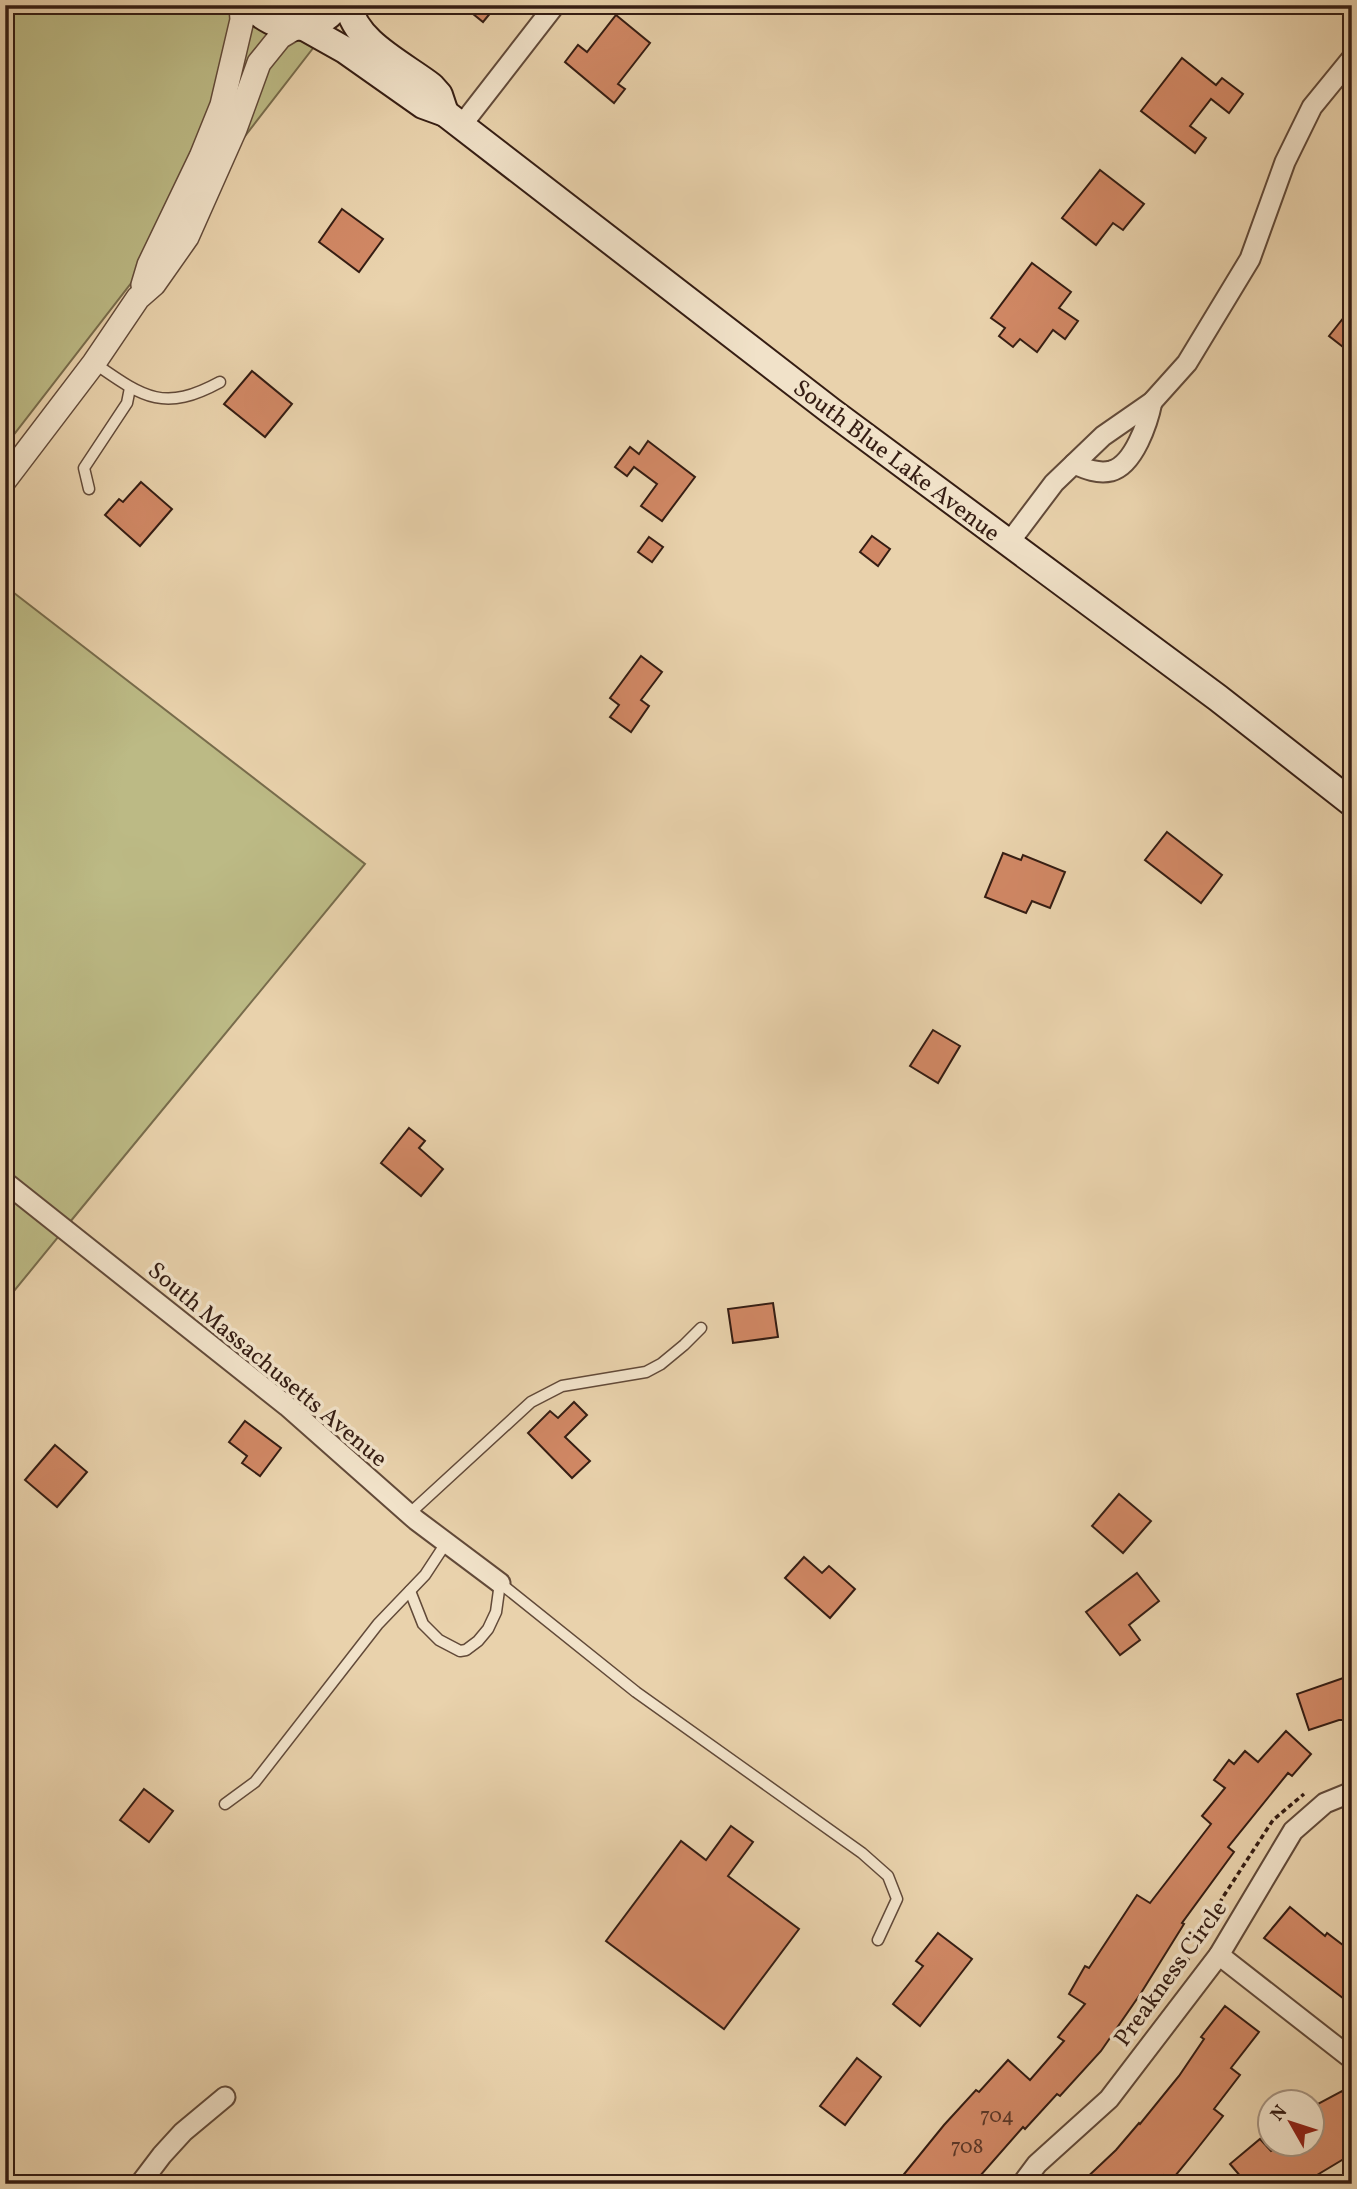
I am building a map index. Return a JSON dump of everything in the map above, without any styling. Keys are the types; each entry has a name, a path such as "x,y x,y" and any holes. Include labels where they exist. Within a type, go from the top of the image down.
{"main road":[{"name":"South Blue Lake Avenue","path":"250,5 259,16 275,25 300,27 345,50 423,105 453,119 1008,544 1218,698 1352,803"},
{"path":"300,27 320,22 338,5"},
{"name":"South Blue Lake Avenue","path":"349,5 352,19 360,33 431,86 439,94 453,119"}],"street":[{"path":"138,298 149,265 201,157 222,104 242,20 241,5"},
{"path":"453,119 555,5"},
{"path":"5,480 94,363 138,298 154,284 187,237 235,129 259,63 280,37 300,27"},
{"path":"1008,544 1054,483 1103,436 1152,402 1187,363 1250,259 1284,162 1312,107 1352,58"},
{"path":"1074,464 1101,472 1112,471 1122,465 1143,434 1152,402"},
{"name":"South Massachusetts Avenue","path":"5,1182 287,1406 409,1514 500,1583"},
{"name":"Preakness Circle","path":"1022,2184 1037,2164 1109,2099 1219,1955 1293,1831 1325,1803 1352,1792"},
{"path":"1219,1955 1352,2059"},
{"path":"140,2184 183,2132 225,2097"}],"lane":[{"path":"94,363 131,388 159,400 179,399 202,392 220,382"},
{"path":"89,489 84,468 127,402 131,388"},
{"path":"409,1514 531,1402 562,1386 646,1372 668,1358 701,1328"},
{"path":"225,1804 255,1782 378,1624 425,1575 446,1542"},
{"path":"410,1591 423,1624 439,1640 460,1651 478,1641 488,1629 496,1612 500,1583"},
{"path":"500,1583 635,1692 862,1853 888,1876 897,1899 878,1940"}],"path":[{"path":"1181,1972 1223,1897 1273,1820 1308,1791"}],"shaded area":[{"path":"5,5 287,5 324,34 5,446"},
{"path":"5,586 365,864 70,1222 5,1170"},
{"path":"5,1194 59,1236 5,1302"}],"building":[{"path":"462,5 497,5 483,22"},
{"path":"616,15 650,43 618,84 625,89 614,103 565,62 578,45 587,52"},
{"path":"1182,58 1216,85 1222,78 1243,94 1229,113 1211,99 1190,126 1206,138 1195,153 1141,111"},
{"path":"1100,170 1144,204 1123,230 1113,223 1096,245 1062,218"},
{"path":"342,209 383,239 359,272 319,242"},
{"path":"1032,263 1071,292 1059,308 1078,321 1065,339 1053,330 1037,352 1020,339 1013,347 999,336 1005,328 991,318"},
{"path":"1352,307 1352,354 1329,336"},
{"path":"252,371 292,404 265,437 224,404"},
{"path":"648,441 695,477 662,521 641,506 657,484 634,467 627,476 615,467 630,447 639,454"},
{"path":"141,482 172,509 140,546 105,515 119,499 123,502"},
{"path":"872,536 890,549 878,566 860,552"},
{"path":"649,537 663,547 652,562 638,552"},
{"path":"641,656 662,672 641,700 649,706 631,732 610,717 619,705 610,698"},
{"path":"1167,832 1222,875 1201,903 1145,860"},
{"path":"1003,853 1021,860 1023,855 1065,872 1050,908 1032,901 1026,913 985,897"},
{"path":"933,1030 960,1046 938,1083 910,1066"},
{"path":"409,1128 425,1141 419,1148 443,1169 421,1196 381,1163"},
{"path":"773,1303 778,1337 733,1343 728,1309"},
{"path":"574,1402 587,1415 565,1437 590,1461 572,1478 528,1433 550,1411 558,1418"},
{"path":"245,1421 281,1448 260,1476 242,1463 247,1456 229,1442"},
{"path":"55,1445 87,1472 57,1507 25,1480"},
{"path":"1119,1494 1151,1521 1123,1553 1092,1526"},
{"path":"804,1557 822,1573 829,1566 855,1589 830,1618 785,1578"},
{"path":"1137,1573 1159,1601 1129,1625 1140,1640 1120,1655 1086,1612"},
{"path":"1352,1675 1352,1720 1339,1720 1309,1730 1297,1694"},
{"path":"1286,1731 1311,1754 1292,1776 1288,1773 1228,1847 1234,1852 1182,1923 1184,1924 1141,1993 1101,2051 1060,2096 1057,2094 1025,2129 1023,2127 973,2184 896,2184 944,2125 1008,2060 1030,2080 1064,2041 1058,2037 1085,2004 1069,1994 1085,1966 1089,1968 1137,1895 1150,1903 1211,1824 1202,1816 1225,1788 1214,1780 1229,1760 1234,1764 1245,1751 1258,1762"},
{"path":"144,1789 173,1811 149,1842 120,1820"},
{"path":"731,1826 753,1842 728,1876 799,1929 724,2029 606,1941 681,1841 706,1860"},
{"path":"1290,1907 1325,1936 1327,1933 1352,1952 1352,2005 1264,1938"},
{"path":"938,1933 972,1959 920,2026 893,2004 923,1966 916,1961"},
{"path":"1225,2006 1259,2032 1231,2068 1240,2075 1214,2109 1223,2116 1193,2154 1171,2181 1164,2175 1154,2184 1080,2184 1140,2124 1179,2076 1204,2039 1201,2037"},
{"path":"857,2058 881,2077 845,2125 820,2106"},
{"path":"1342,2091 1352,2109 1352,2154 1302,2184 1247,2184 1230,2164 1256,2142 1256,2158 1326,2158 1326,2100"}]}
